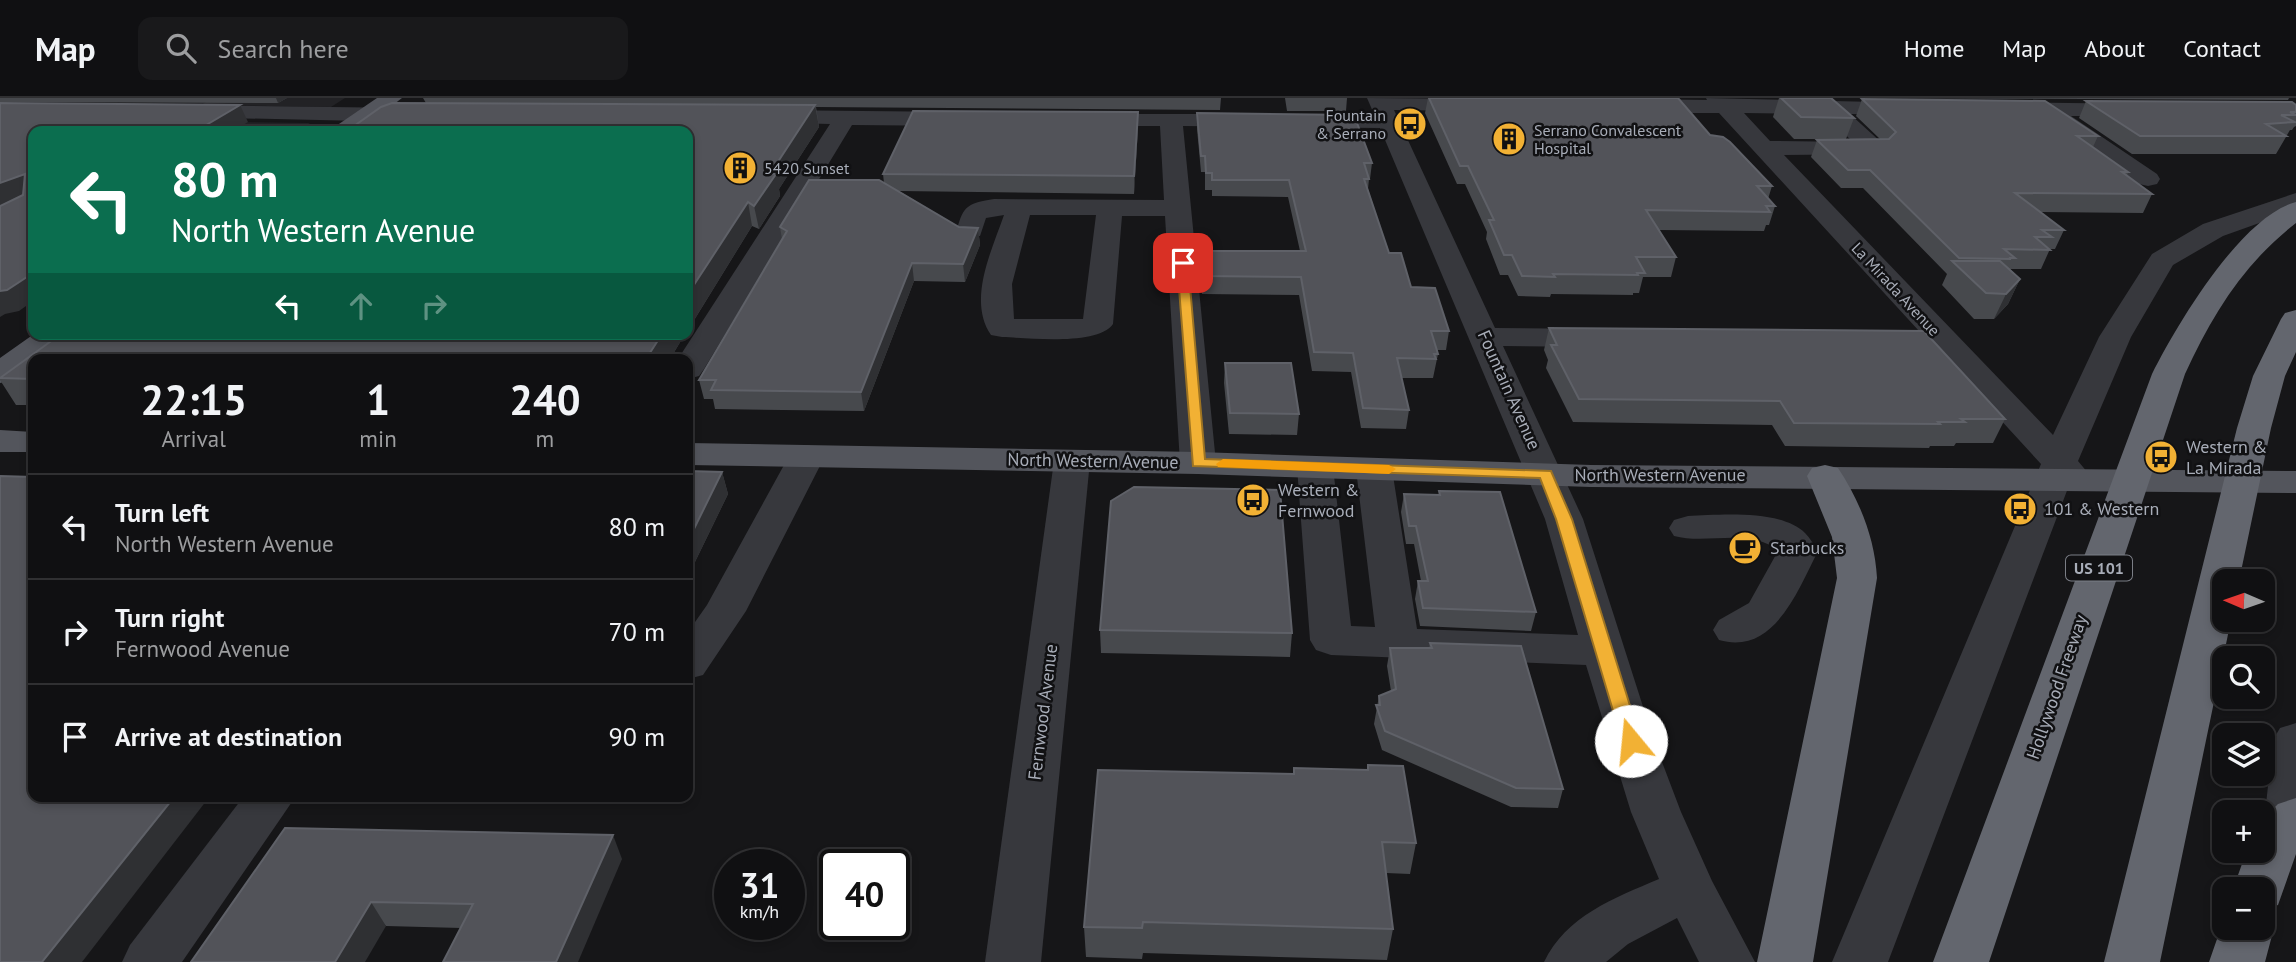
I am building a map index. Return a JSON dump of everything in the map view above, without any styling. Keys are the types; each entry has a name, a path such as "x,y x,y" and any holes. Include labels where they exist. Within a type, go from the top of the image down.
{"highway":[{"name":"Hollywood Freeway","path":"1961,962 2157,402 2177,352 2199,311 2227,275 2257,243 2296,210"},
{"path":"2132,962 2254,428 2269,376 2296,319"},
{"path":"1785,962 1857,578 1857,553 1852,531 1825,476"},
{"path":"2263,877 2271,850 2293,821"},
{"path":"2236,962 2243,940"}],"main road":[{"path":"351,126 391,98"},
{"path":"3,369 46,340"},
{"path":"0,441 28,442"},
{"name":"North Western Avenue","path":"693,454 1198,463 1546,474 2296,482"}],"street":[{"path":"1605,106 1721,102 1830,108 1927,108"},
{"name":"La Mirada Avenue","path":"1721,102 2076,479"},
{"path":"2038,103 2148,180"},
{"path":"1982,108 2038,103 2160,109"},
{"path":"1067,119 1171,120 1495,104"},
{"name":"Fountain Avenue","path":"1382,108 1546,474 1564,519 1652,800 1689,889 1721,951"},
{"path":"1763,148 1875,149 1830,108"},
{"path":"173,112 432,115"},
{"path":"744,117 987,119"},
{"path":"693,361 845,118"},
{"path":"1171,120 1198,463"},
{"path":"1860,962 2073,429 2115,337 2162,260 2186,243 2213,230 2296,201"},
{"path":"1019,208 996,293 996,316 1002,328 1081,329 1098,324 1110,208"},
{"path":"970,230 974,214 982,209 1178,208"},
{"path":"1486,337 1629,339"},
{"path":"1907,341 1945,342"},
{"path":"693,649 706,611 807,457"},
{"name":"Fernwood Avenue","path":"1013,962 1072,461"},
{"path":"1315,467 1331,640 1604,651"},
{"path":"1374,469 1398,643"},
{"path":"1688,528 1771,530 1794,543 1798,551 1765,612 1734,631"},
{"path":"2293,821 2296,740"},
{"path":"150,962 268,802"},
{"path":"1572,962 1578,952 1619,922 1689,889"}],"shaded area":[{"path":"214,98 345,98 331,107 201,105"},
{"path":"153,121 310,123 305,126 144,126"}],"building":[{"path":"1429,98 1678,98 1710,135 1723,137 1730,142 1772,186 1757,186 1775,206 1766,206 1770,212 1646,210 1676,257 1636,257 1645,273 1637,273 1638,275 1522,276 1512,255 1504,255 1489,220 1494,220 1468,166 1460,166"},
{"path":"1781,98 1831,98 1854,118 1801,117"},
{"path":"1862,99 2045,101 2098,136 2077,136 2128,172 2122,172 2152,194 2015,193 2064,230 2042,230 2052,237 2035,237 2050,250 2004,249 2015,258 2009,258 2011,259 1959,258 1870,170 1848,170 1817,140 1889,139 1896,132"},
{"path":"2086,101 2292,102 2296,105 2296,112 2290,112 2296,115 2281,115 2295,122 2266,124 2286,136 2140,136"},
{"path":"0,103 240,105 204,126 28,126 28,276 7,290 0,291 0,206 23,195 25,174 0,183"},
{"path":"392,103 815,105 770,174 776,174 754,206 748,202 693,286 693,126 354,126 381,107"},
{"path":"913,111 1138,112 1134,176 883,174"},
{"path":"1197,113 1354,115 1372,163 1364,163 1369,179 1364,179 1389,253 1401,253 1411,287 1435,288 1449,331 1431,331 1438,354 1434,354 1436,359 1397,358 1409,410 1363,408 1353,353 1314,352 1301,277 1203,276 1200,251 1306,251 1289,180 1212,180 1212,173 1206,173 1205,156 1201,156"},
{"path":"809,180 879,180 959,227 978,228 963,264 912,263 861,392 711,390 716,380 699,380 787,231 780,227"},
{"path":"1952,261 2000,261 2020,279 2006,294 1986,293"},
{"path":"1549,328 1924,331 2005,419 1961,419 1965,422 1938,422 1940,424 1794,423 1780,401 1579,399 1551,345 1557,345"},
{"path":"53,340 658,340 649,354 33,354"},
{"path":"28,358 28,379 0,378"},
{"path":"1225,363 1291,363 1299,414 1230,413"},
{"path":"693,471 722,472 693,531"},
{"path":"0,476 28,477 28,802 170,802 42,962 0,962"},
{"path":"1134,487 1280,490 1292,633 1100,630 1111,501"},
{"path":"1439,491 1500,492 1536,612 1423,608 1418,581 1428,581 1416,526 1409,526 1404,494 1440,495"},
{"path":"1430,643 1521,646 1563,789 1516,788 1385,731 1376,705 1380,705 1379,696 1396,689 1390,648 1432,648"},
{"path":"1368,765 1403,766 1416,843 1382,842 1393,929 1143,922 1142,928 1084,927 1098,770 1294,774 1294,768 1368,770"},
{"path":"285,828 613,835 556,962 443,962 473,904 371,902 335,962 191,962"}],"slow traffic":[{"path":"1223,464 1389,469"}],"place":[{"name":"Fountain & Serrano","path":"1410,124"},
{"name":"Serrano Convalescent Hospital","path":"1509,139"},
{"name":"5420 Sunset","path":"740,168"},
{"name":"Western & La Mirada","path":"2161,457"},
{"name":"Western & Fernwood","path":"1253,500"},
{"name":"101 & Western","path":"2020,509"},
{"name":"Starbucks","path":"1745,548"}],"route":[{"path":"1183,263 1198,463 1546,474 1564,519 1631,741"}]}
